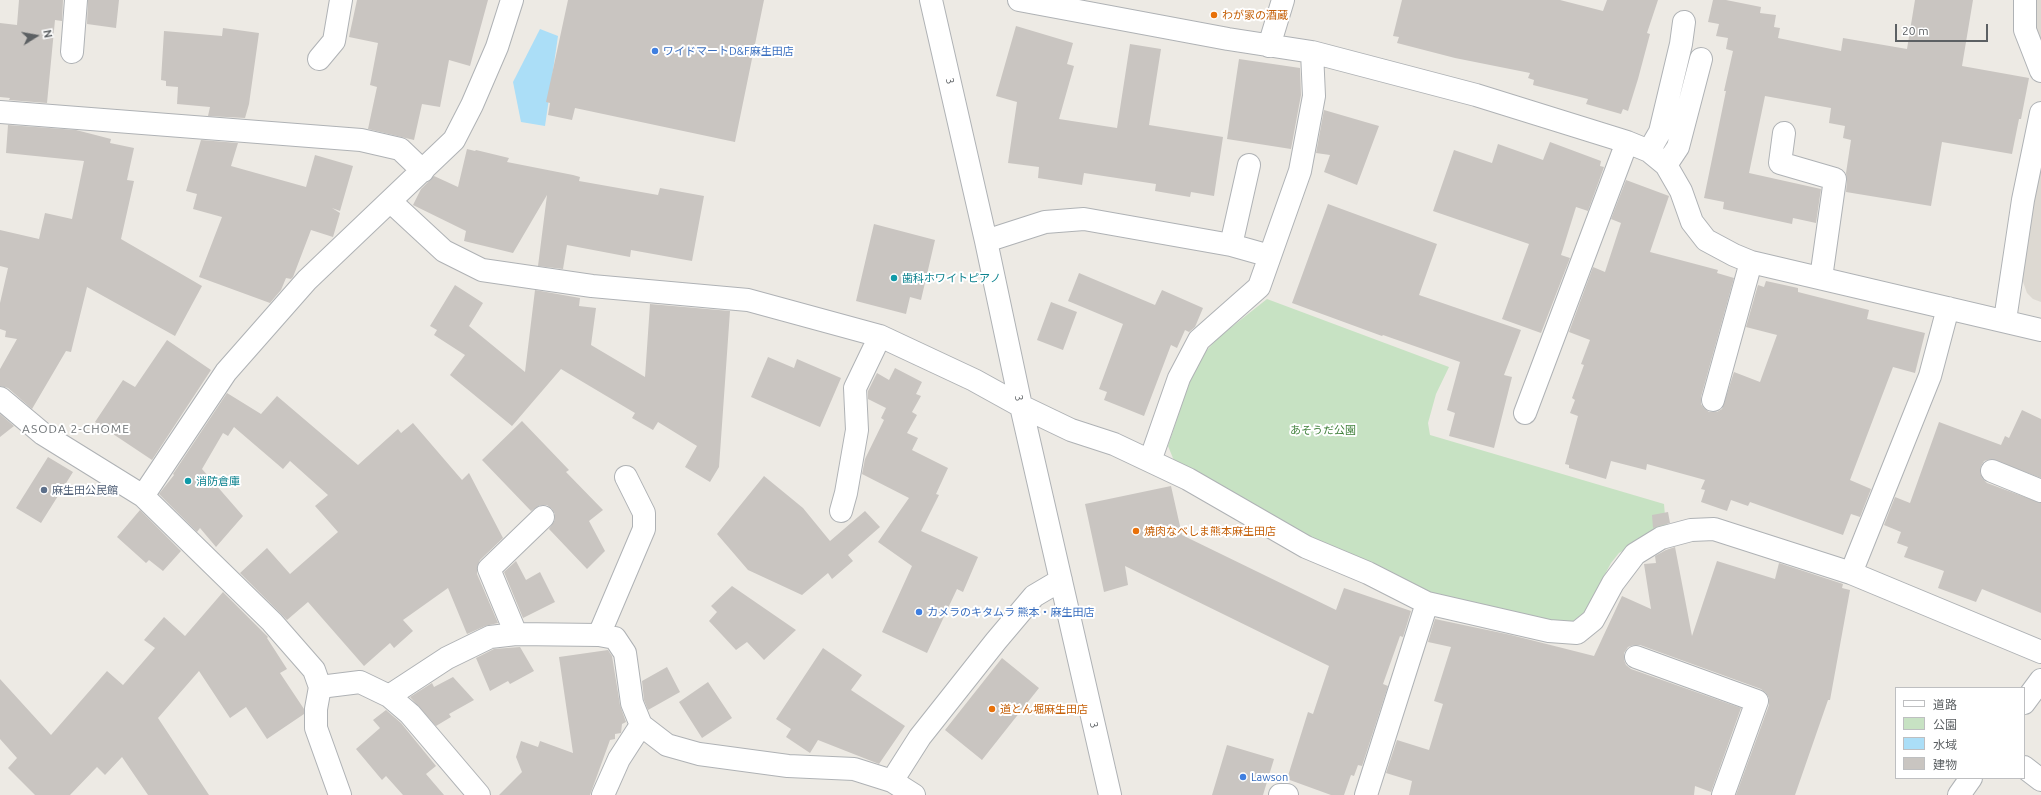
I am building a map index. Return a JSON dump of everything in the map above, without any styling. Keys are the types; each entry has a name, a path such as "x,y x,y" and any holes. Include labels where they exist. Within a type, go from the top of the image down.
{"street":[{"path":"72,52 76,0"},
{"path":"319,59 334,41 341,0"},
{"path":"143,496 226,372 307,280 454,140 472,105 496,47 512,0"},
{"name":"3","path":"931,0 986,241 1021,406 1110,795"},
{"path":"1019,0 1270,46 1312,52 1476,95 1628,142 1649,151 1666,166 1680,191 1692,222 1706,240 1734,255 1751,262 2005,320 2041,330"},
{"path":"1270,46 1283,0"},
{"path":"2025,0 2026,30 2041,71"},
{"path":"1649,151 1660,132 1681,44 1684,22"},
{"path":"1150,461 1179,378 1199,340 1259,287 1300,171 1314,96 1312,52"},
{"path":"1666,166 1678,147 1701,59"},
{"path":"0,112 361,140 400,149 423,171"},
{"path":"2005,320 2023,200 2041,113"},
{"path":"1784,133 1780,163 1835,179 1820,278"},
{"path":"1525,413 1628,142"},
{"path":"1231,245 1249,165"},
{"path":"390,201 444,251 482,270 592,286 748,300 880,336 974,380 1021,406 1071,430 1114,444 1188,479 1306,547 1368,574 1426,603 1550,631 1577,633 1593,620 1614,583 1635,554 1661,538 1691,530 1714,529 1851,573 2041,652"},
{"path":"986,241 1045,222 1084,219 1231,245 1270,256"},
{"path":"1713,400 1751,262"},
{"path":"1851,573 1930,376 1948,308"},
{"path":"841,511 846,493 857,430 855,388 880,336"},
{"path":"0,398 43,434 143,496 272,622 314,670 320,687 316,709 316,728 340,795"},
{"path":"1992,471 2041,490"},
{"path":"599,634 644,529 644,513 626,477"},
{"path":"516,634 489,569 543,517"},
{"path":"892,781 920,737 996,640 1034,596 1061,580"},
{"path":"1366,795 1426,603"},
{"path":"389,696 447,658 490,637 516,634 599,634 615,638 625,653 632,703 641,725 667,745 699,754 788,766 854,769 892,781 914,795"},
{"path":"1636,657 1757,700 1723,795"},
{"path":"2025,702 2041,680"},
{"path":"320,687 360,682 389,696 410,714 479,795"},
{"path":"603,795 618,758 641,725"},
{"path":"2025,768 2041,780"},
{"path":"1959,795 1970,779"},
{"path":"1280,795 1287,795"}],"shaded area":[{"path":"2037,0 2041,0 2041,49 2033,19"},
{"path":"2041,160 2041,302 2033,299 2027,293 2022,279 2023,237"}],"green space":[{"name":"あそうだ公園","path":"1267,299 1449,367 1436,394 1428,423 1430,435 1664,504 1666,527 1619,553 1611,563 1584,613 1573,621 1560,622 1461,603 1427,592 1312,542 1175,463 1168,446 1194,368 1206,351 1219,337"}],"water":[{"path":"540,29 558,36 545,126 521,122 513,82"}],"building":[{"path":"19,0 63,0 62,21 55,20 47,103 9,100 10,98 0,97 0,23 17,25"},
{"path":"88,0 119,0 116,28 87,24"},
{"path":"357,0 488,0 470,66 449,60 440,107 422,104 414,140 368,129 377,87 370,85 378,43 349,37"},
{"name":"ワイドマートD&F麻生田店","path":"568,0 764,0 735,142 575,108 572,120 548,115 550,103 546,102"},
{"path":"1402,0 1560,0 1603,11 1607,0 1658,0 1647,33 1650,34 1628,111 1623,109 1621,114 1586,104 1588,99 1533,85 1534,80 1528,78 1530,73 1455,58 1397,43 1399,37 1393,36"},
{"path":"1713,0 1726,0 1761,7 1760,13 1776,15 1774,27 1780,28 1778,38 1841,51 1843,38 1907,49 1915,0 1973,0 1962,66 2029,78 2012,154 1942,142 1931,206 1846,192 1846,173 1851,140 1843,138 1845,126 1829,123 1831,108 1765,96 1749,173 1821,189 1816,223 1793,218 1792,224 1723,209 1724,202 1704,198 1733,51 1726,49 1728,38 1716,36 1719,24 1708,22"},
{"path":"1016,26 1073,43 1067,64 1074,66 1059,119 1117,128 1130,44 1161,49 1149,125 1223,137 1214,196 1191,192 1190,197 1155,191 1156,184 1084,173 1082,185 1038,178 1039,167 1008,163 1017,102 996,96"},
{"path":"223,28 259,33 249,104 245,118 208,116 210,107 177,104 178,87 166,86 166,81 161,80 164,31 222,36"},
{"path":"1239,59 1300,68 1301,95 1291,149 1227,139"},
{"path":"1324,110 1379,126 1357,185 1324,172 1330,155 1316,153"},
{"path":"8,125 76,130 111,139 110,143 134,148 127,180 134,181 121,239 202,286 175,336 87,287 71,352 66,351 32,409 8,388 0,386 0,369 17,339 5,337 6,331 0,329 0,303 8,268 0,266 0,230 39,239 45,213 72,219 84,161 6,153"},
{"path":"201,140 238,143 231,166 306,187 315,155 353,166 340,211 332,208 340,213 333,237 311,230 293,277 291,279 286,278 281,290 270,303 199,277 222,217 193,209 197,194 186,191"},
{"path":"1550,142 1601,161 1600,166 1604,167 1588,211 1576,207 1561,255 1570,258 1541,333 1502,319 1529,244 1433,211 1454,150 1492,163 1498,144 1543,160"},
{"path":"467,149 509,158 507,162 580,177 579,181 658,195 660,188 704,196 692,261 631,250 630,257 567,245 563,269 538,266 547,195 513,253 464,241 466,231 413,205 421,189 434,176 458,187"},
{"path":"1626,180 1669,196 1650,252 1718,270 1717,273 1734,278 1701,397 1701,404 1709,412 1717,412 1722,409 1734,372 1760,382 1777,335 1746,327 1758,285 1764,287 1766,281 1798,288 1798,292 1869,310 1867,319 1925,333 1915,373 1893,367 1850,480 1871,489 1860,517 1851,514 1843,535 1750,502 1748,506 1731,500 1727,511 1701,502 1705,490 1701,489 1705,480 1647,464 1646,470 1611,461 1606,479 1569,468 1569,465 1565,464 1578,416 1570,413 1575,400 1572,398 1584,365 1581,364 1590,340 1569,332 1593,267 1605,272 1621,223 1611,219"},
{"path":"1328,204 1437,244 1419,295 1521,330 1504,375 1512,377 1494,448 1449,436 1455,413 1447,410 1460,362 1383,335 1382,336 1292,303"},
{"name":"歯科ホワイトピアノ","path":"874,224 935,240 921,300 910,297 906,314 856,301"},
{"path":"1079,273 1155,305 1162,290 1203,308 1195,327 1189,332 1185,330 1177,348 1171,345 1144,416 1104,400 1107,392 1099,389 1123,324 1068,301"},
{"path":"455,285 483,303 469,326 525,372 535,290 580,298 579,306 596,308 591,345 645,377 650,304 730,311 719,467 710,482 685,467 697,446 658,422 653,430 632,418 635,413 561,369 512,426 450,375 465,355 434,335 437,330 430,326"},
{"path":"1051,302 1077,312 1063,350 1037,340"},
{"path":"167,340 211,370 152,460 95,422 123,380 135,387"},
{"path":"768,357 794,368 797,359 841,378 820,427 751,397"},
{"path":"895,368 922,382 916,394 921,396 912,412 917,415 907,433 918,438 912,450 948,468 936,494 939,495 921,531 978,557 963,592 957,589 927,653 882,632 912,566 878,542 909,498 862,474 865,459 884,420 881,418 886,408 868,399 868,391 877,373 889,380"},
{"path":"227,393 261,414 277,396 358,465 398,429 401,433 413,423 462,480 469,473 503,538 480,560 477,567 477,574 498,623 485,626 467,634 448,588 403,620 413,631 394,648 390,643 364,666 308,602 287,620 240,573 267,548 290,574 338,532 315,506 328,495 290,461 283,469 234,427 228,436 223,433 202,469 243,516 216,547 200,528 197,532 159,494 174,475 173,474"},
{"path":"2022,410 2041,419 2041,478 1991,459 1984,461 1980,472 1982,478 1987,483 2041,503 2041,613 1982,589 1976,602 1938,588 1944,571 1904,557 1908,547 1897,543 1901,532 1884,525 1895,497 1910,503 1939,422 2001,445 2005,436 2009,438"},
{"path":"0,414 14,426 0,437"},
{"path":"522,421 569,470 566,472 603,510 589,521 605,551 587,569 549,529 555,520 555,514 552,509 547,505 540,505 531,511 482,460"},
{"name":"麻生田公民館","path":"48,457 73,472 41,523 16,508"},
{"path":"764,476 803,508 830,541 865,511 880,527 848,555 853,561 832,579 828,573 802,595 748,570 717,534"},
{"path":"1171,486 1182,535 1336,610 1344,588 1411,611 1403,637 1400,636 1383,684 1388,686 1362,766 1358,765 1354,776 1351,775 1344,795 1331,795 1287,779 1308,712 1313,714 1329,666 1125,566 1128,585 1104,592 1085,504"},
{"path":"140,510 181,551 163,571 149,560 146,563 117,537"},
{"path":"1668,512 1670,523 1653,528 1652,515"},
{"path":"1675,547 1692,636 1717,561 1775,579 1779,563 1843,584 1842,588 1850,590 1830,700 1828,700 1795,795 1736,795 1769,705 1769,698 1766,693 1761,689 1640,645 1628,647 1624,653 1626,665 1631,669 1741,708 1711,792 1695,786 1694,795 1409,795 1412,781 1386,773 1397,740 1429,750 1443,704 1434,701 1451,647 1428,642 1435,619 1511,635 1594,656 1622,596 1651,609 1644,564 1656,563 1655,556"},
{"path":"516,561 526,580 540,572 555,602 523,618 504,572"},
{"path":"732,586 796,630 764,660 747,642 736,650 709,621 717,612 711,606"},
{"path":"223,592 268,637 267,638 287,669 280,673 304,709 304,714 267,739 246,707 230,718 199,671 158,718 209,795 148,795 122,757 105,775 97,767 70,795 35,795 8,768 17,758 0,739 0,679 51,735 107,671 123,685 155,648 144,640 164,617 185,636"},
{"path":"520,647 534,671 510,684 508,681 490,691 476,658 494,649"},
{"path":"823,648 862,675 851,690 905,726 879,764 818,740 810,753 786,737 791,729 776,719"},
{"path":"608,650 612,656 620,705 626,722 622,724 621,733 615,734 615,739 610,740 590,795 499,795 522,772 516,757 521,741 538,747 540,741 573,753 559,657"},
{"name":"道とん堀麻生田店","path":"1002,658 1039,688 982,760 945,730"},
{"path":"667,667 680,692 648,710 644,700 642,681"},
{"path":"453,677 474,700 449,714 451,717 436,726 410,697 432,683 434,687"},
{"path":"708,682 732,718 702,738 679,702"},
{"path":"386,710 401,723 436,766 426,774 444,795 403,795 386,776 382,780 356,749 380,728 373,720"},
{"name":"Lawson","path":"1227,745 1274,759 1263,795 1212,795"}],"place":[{"name":"わが家の酒蔵","path":"1214,15"},
{"name":"ワイドマートD&F麻生田店","path":"655,51"},
{"name":"歯科ホワイトピアノ","path":"894,278"},
{"name":"消防倉庫","path":"188,481"},
{"name":"麻生田公民館","path":"44,490"},
{"name":"焼肉なべしま熊本麻生田店","path":"1136,531"},
{"name":"カメラのキタムラ 熊本・麻生田店","path":"919,612"},
{"name":"道とん堀麻生田店","path":"992,709"},
{"name":"Lawson","path":"1243,777"}],"district":[{"name":"ASODA 2-CHOME","path":"76,429"}]}
